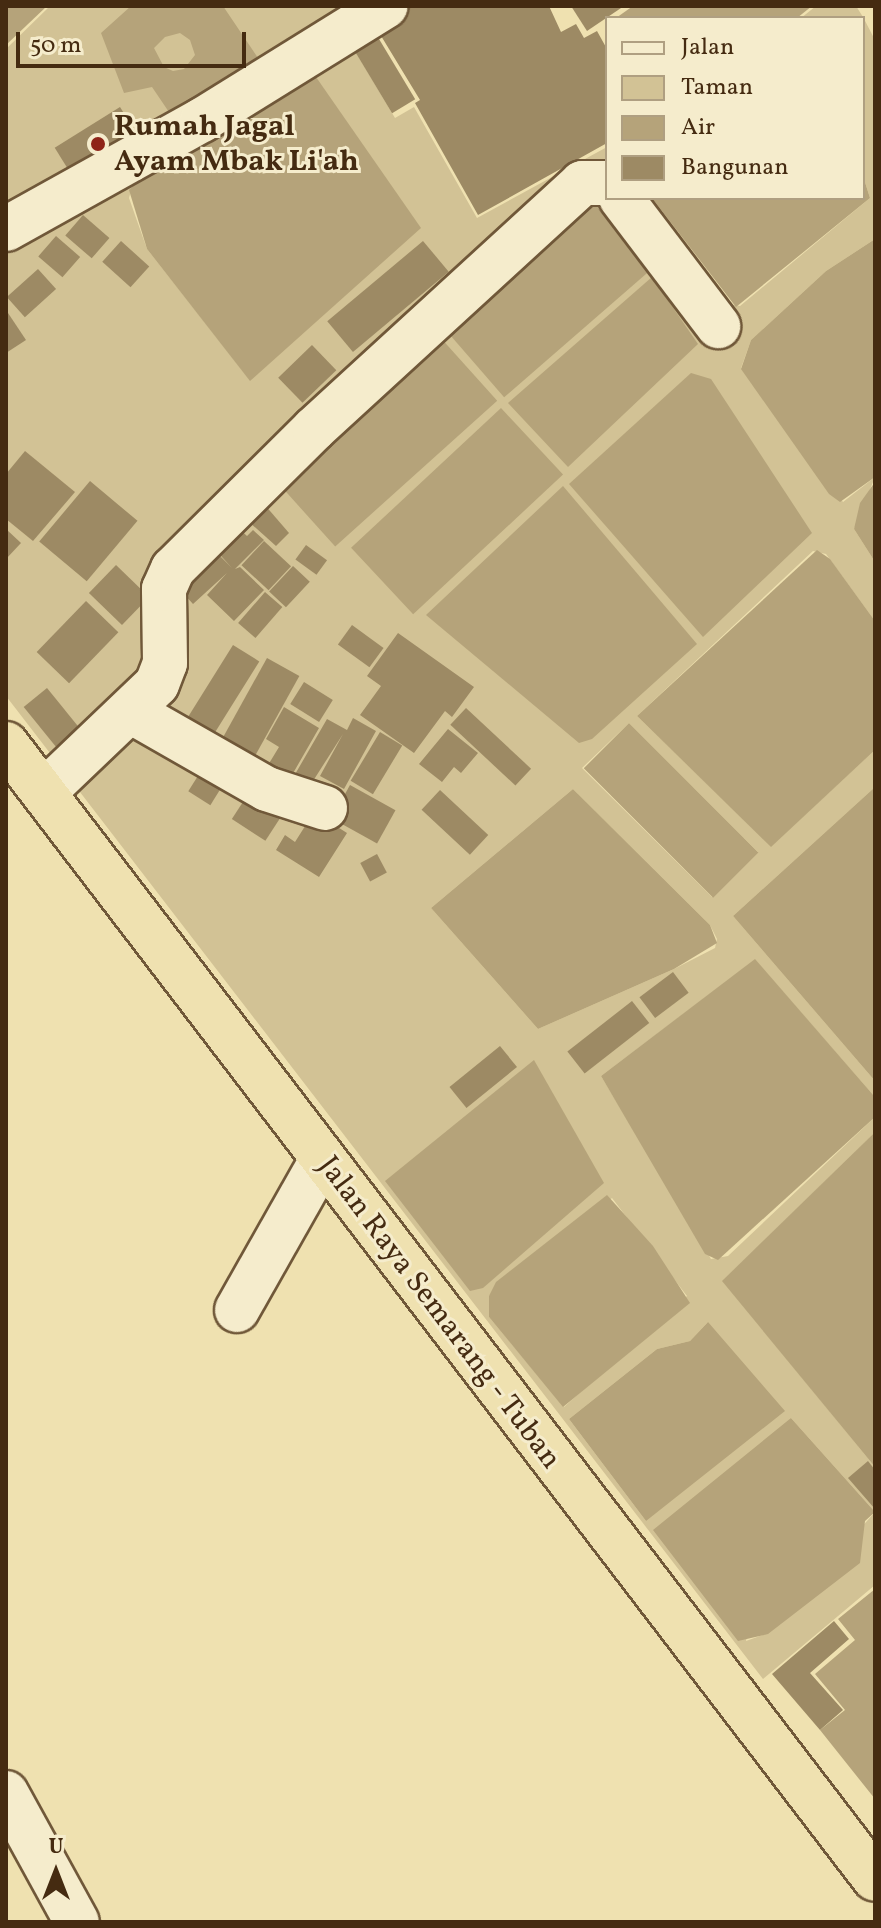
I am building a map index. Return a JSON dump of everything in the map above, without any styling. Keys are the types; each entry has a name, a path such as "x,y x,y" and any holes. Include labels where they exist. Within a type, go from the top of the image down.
{"highway":[{"name":"Jalan Raya Semarang - Tuban","path":"6,744 875,1879"}],"street":[{"path":"6,229 202,120 386,6"},
{"path":"44,792 132,712 163,672 163,601 173,569 314,429 582,183 590,179 605,183"},
{"path":"623,200 718,326"},
{"path":"132,712 256,783 325,808"},
{"path":"237,1310 322,1160"},
{"path":"6,1793 77,1922"}],"green space":[{"path":"50,6 394,6 346,36 395,118 414,107 477,218 605,148 605,200 653,200 729,304 740,306 870,198 865,182 865,21 875,40 875,239 826,271 751,340 741,368 843,502 875,477 854,529 875,562 875,621 826,554 813,551 637,716 771,846 875,750 875,787 733,916 875,1081 875,1097 755,960 601,1076 711,1259 728,1256 875,1117 875,1132 723,1281 875,1467 875,1512 875,1585 763,1679 6,696 6,49","holes":["133,183 250,380 147,249 129,198","629,723 758,852 712,897 582,768","573,789 710,925 717,939 715,948 674,969 538,1029 431,908","612,1198 687,1296 564,1407 489,1317 489,1296","708,1322 646,1521 569,1419 657,1349 690,1341","791,1418 875,1512 768,1633 746,1641"]},
{"path":"816,6 856,6 862,16 804,16"}],"water":[{"path":"6,6 47,6 6,45"},
{"path":"131,6 223,6 260,61 173,118 152,87 124,93 101,33","holes":["180,33 190,40 195,55 184,69 173,71 164,67 154,48 165,37"]},
{"path":"633,6 812,6 800,16 619,16"},
{"path":"316,77 421,228 250,381 147,249 129,190 143,176"},
{"path":"865,182 870,198 736,307 654,200 865,200"},
{"path":"600,192 660,261 504,397 444,328"},
{"path":"875,239 875,477 840,502 829,494 741,369 751,340 826,271"},
{"path":"652,277 698,344 568,467 508,403"},
{"path":"439,336 497,401 335,547 277,482"},
{"path":"691,373 711,379 812,533 703,637 569,484"},
{"path":"501,408 563,475 413,614 351,548"},
{"path":"875,482 875,562 854,529 860,503"},
{"path":"563,486 697,644 592,739 579,743 426,615"},
{"path":"817,550 830,559 875,621 875,750 771,847 637,716"},
{"path":"629,723 758,852 713,898 584,768"},
{"path":"875,787 875,1081 733,916"},
{"path":"573,789 710,925 717,943 674,969 538,1029 431,908"},
{"path":"755,959 875,1097 875,1117 718,1260 705,1254 601,1076"},
{"path":"534,1060 604,1183 483,1288 470,1291 385,1181"},
{"path":"875,1132 875,1467 722,1281"},
{"path":"607,1195 653,1246 690,1303 563,1407 489,1317 489,1296 496,1282"},
{"path":"708,1322 785,1411 646,1521 569,1419 657,1349 690,1341"},
{"path":"791,1418 875,1512 865,1521 860,1563 768,1634 738,1641 653,1530"},
{"path":"875,1589 875,1799 820,1730 845,1710 815,1674 855,1640 838,1619"}],"building":[{"path":"396,6 549,6 561,32 576,24 584,38 597,31 605,45 605,144 478,215 415,103 420,100 372,21"},
{"path":"571,6 624,6 605,16 587,31"},
{"path":"373,29 415,99 392,113 350,43"},
{"name":"Rumah Jagal Ayam Mbak Li'ah","path":"120,107 141,141 76,182 55,148"},
{"path":"83,215 109,238 92,258 65,235"},
{"path":"56,236 80,257 62,277 38,256"},
{"path":"121,241 149,266 131,287 102,262"},
{"path":"423,241 449,272 353,352 327,321"},
{"path":"38,269 56,289 25,317 7,297"},
{"path":"6,310 26,340 6,353"},
{"path":"312,345 336,370 303,403 278,378"},
{"path":"25,451 75,492 33,541 6,519 6,474"},
{"path":"90,481 137,521 87,581 39,542"},
{"path":"264,504 289,533 276,546 248,521"},
{"path":"234,524 247,536 253,530 264,540 235,569 240,567 264,590 234,621 207,595 227,573 193,604 174,583 212,548 232,568 212,546"},
{"path":"6,529 21,543 6,559"},
{"path":"264,541 291,566 269,590 241,565"},
{"path":"306,545 327,560 316,575 295,560"},
{"path":"116,565 149,597 122,625 89,593"},
{"path":"293,566 310,582 286,607 269,592"},
{"path":"265,592 282,607 255,638 238,623"},
{"path":"86,601 118,632 69,683 37,652"},
{"path":"352,625 384,648 369,667 338,644"},
{"path":"398,633 474,687 452,717 445,711 414,753 360,715 381,686 367,676"},
{"path":"233,645 259,661 203,752 176,736"},
{"path":"267,658 299,676 249,767 217,749"},
{"path":"304,682 333,700 319,722 290,704"},
{"path":"47,688 84,733 60,752 24,707"},
{"path":"284,707 319,728 284,789 262,775 279,747 266,739"},
{"path":"466,708 531,769 515,786 450,725"},
{"path":"353,718 376,731 344,789 320,776 343,734 306,792 290,783 327,719 347,730"},
{"path":"448,729 478,753 461,773 454,767 442,782 419,764"},
{"path":"380,732 402,745 373,794 351,781"},
{"path":"201,771 223,785 210,805 188,791"},
{"path":"350,785 395,810 377,843 332,818"},
{"path":"252,788 286,810 265,841 232,819"},
{"path":"440,790 488,835 470,855 422,810"},
{"path":"314,812 347,833 319,877 276,850 285,835 295,842"},
{"path":"377,854 387,873 370,881 360,863"},
{"path":"673,972 689,993 655,1018 639,997"},
{"path":"632,1001 649,1023 585,1074 567,1051"},
{"path":"500,1046 517,1067 466,1108 449,1087"},
{"path":"868,1461 875,1470 875,1509 848,1478"},
{"path":"834,1621 849,1639 810,1673 843,1710 820,1730 772,1674"}],"place":[{"name":"Rumah Jagal Ayam Mbak Li'ah","path":"98,144"}]}
